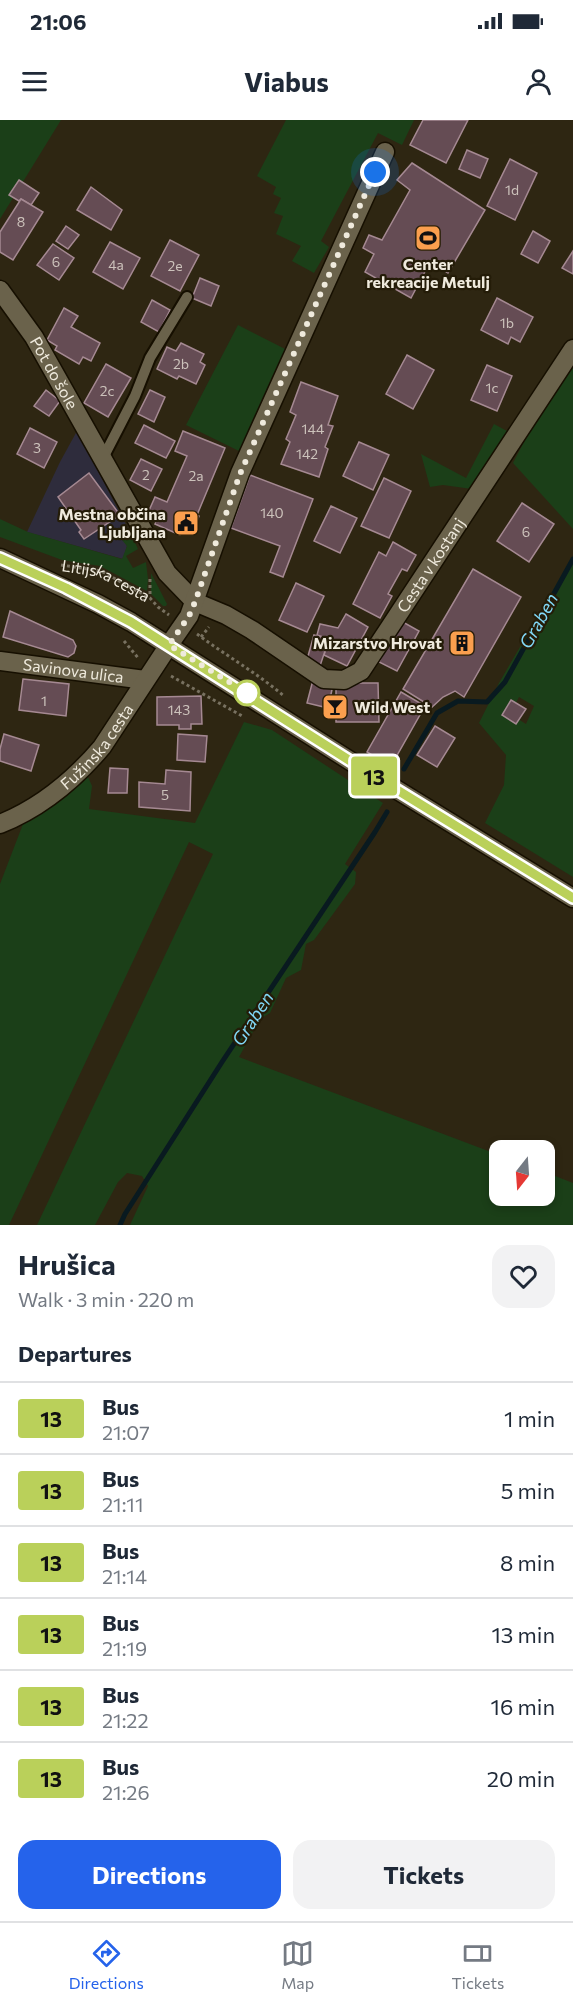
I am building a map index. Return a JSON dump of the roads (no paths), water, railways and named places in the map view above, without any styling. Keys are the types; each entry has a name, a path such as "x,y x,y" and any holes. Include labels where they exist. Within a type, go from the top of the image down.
{"street":[{"path":"169,645 189,616 240,474 384,152"},
{"name":"Pot do šole","path":"0,290 34,337 167,573 195,602"},
{"name":"Cesta v kostanj","path":"195,602 226,615 252,630 324,679 344,680 361,671 573,349"},
{"name":"Litijska cesta","path":"0,558 98,604 169,645 363,769 573,898"},
{"name":"Fužinska cesta","path":"0,824 36,806 80,771 102,747 169,645"},
{"name":"Savinova ulica","path":"0,661 145,680"}],"lane":[{"path":"103,458 135,396 150,358 187,297"}],"waterway":[{"name":"Graben","path":"404,769 437,713 458,701 487,702 505,682 573,559"},
{"name":"Graben","path":"120,1225 222,1062 387,812"}],"place":[{"name":"Center rekreacije Metulj","path":"428,238"},
{"name":"Mestna občina Ljubljana","path":"186,523"},
{"name":"Mizarstvo Hrovat","path":"462,643"},
{"name":"Wild West","path":"335,707"}]}
